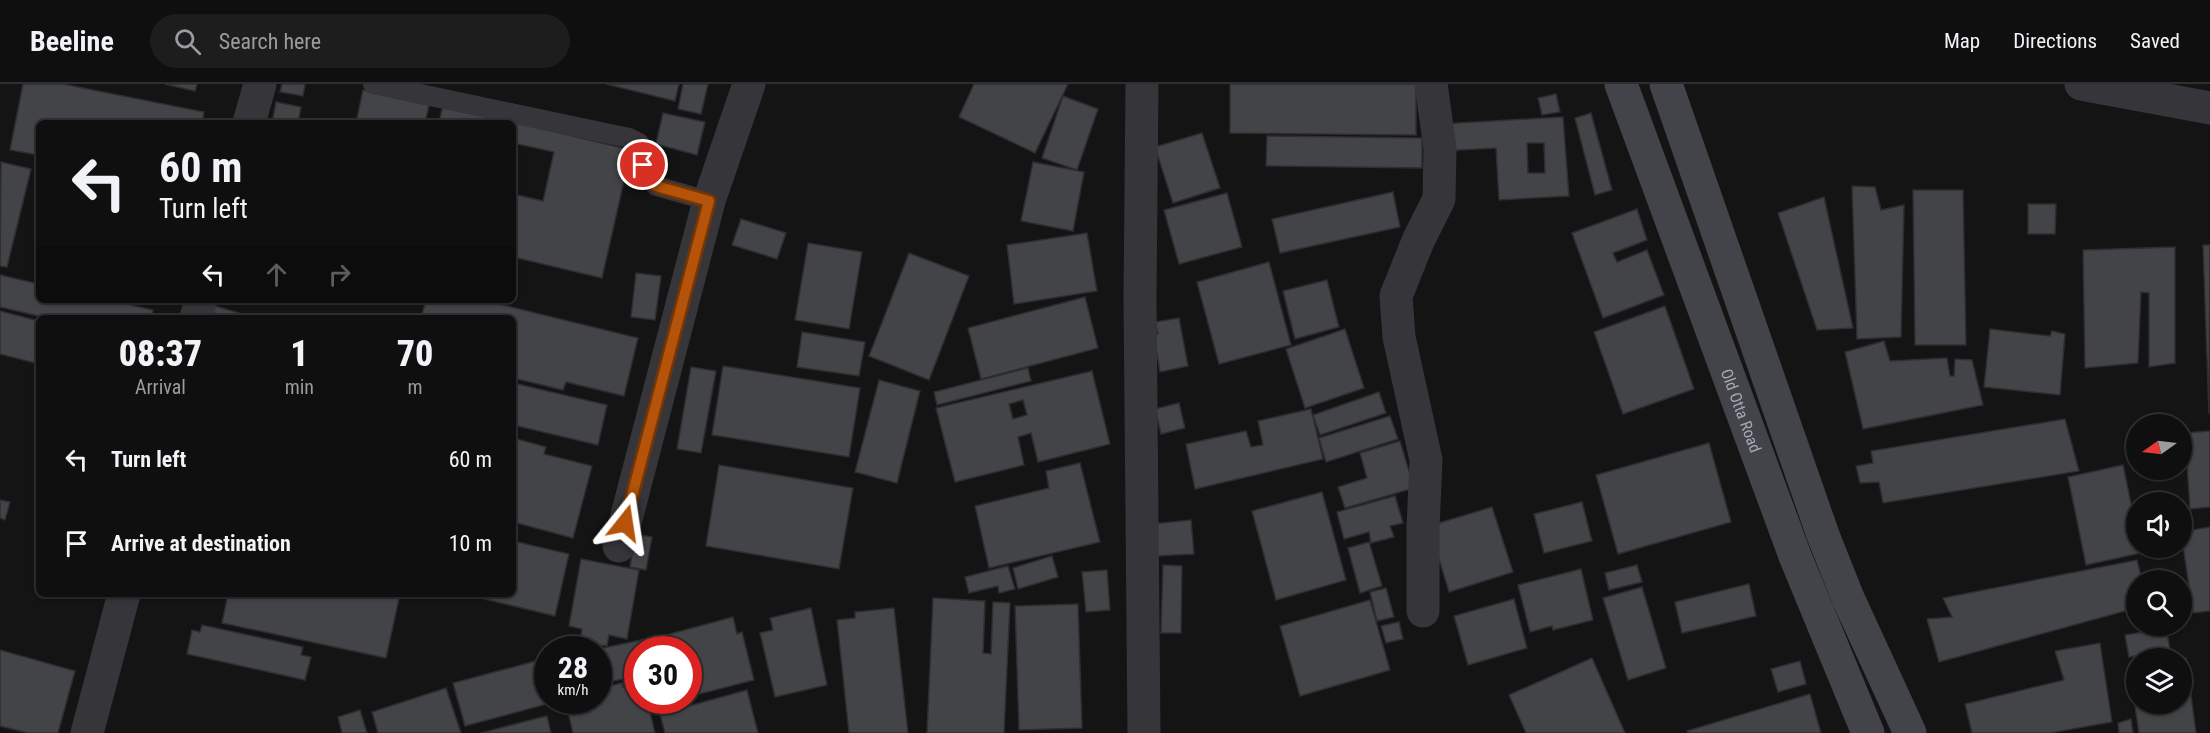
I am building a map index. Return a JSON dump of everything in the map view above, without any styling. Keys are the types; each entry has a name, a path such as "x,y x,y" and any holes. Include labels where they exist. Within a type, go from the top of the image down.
{"main road":[{"name":"Old Otta Road","path":"1621,84 1795,556 1869,733"},
{"path":"1666,84 1823,535 1848,598 1910,733"}],"street":[{"path":"250,120 260,84"},
{"path":"619,546 709,201 749,84"},
{"path":"1142,84 1140,299 1144,733"},
{"path":"1424,611 1423,528 1426,460 1399,337 1396,296 1439,199 1440,148 1431,84"},
{"path":"2081,84 2210,108"},
{"path":"87,733 123,597"}],"lane":[{"path":"373,84 629,138 639,143 643,165 656,186 709,201"}],"building":[{"path":"23,84 63,84 204,112 203,120 36,120 36,154 10,150"},
{"path":"165,84 197,84 195,91"},
{"path":"282,84 305,84 303,96 280,92"},
{"path":"606,84 679,84 675,101"},
{"path":"683,84 708,84 701,114 678,109"},
{"path":"974,84 1068,84 1035,153 959,117"},
{"path":"1230,84 1416,84 1416,135 1230,133"},
{"path":"363,90 429,105 426,120 357,120"},
{"path":"1556,94 1560,112 1542,115 1538,98"},
{"path":"1063,96 1098,109 1077,170 1042,158"},
{"path":"276,102 301,107 299,120 273,120"},
{"path":"443,105 506,120 440,120"},
{"path":"663,113 705,122 697,155 656,144"},
{"path":"1591,113 1612,190 1595,195 1575,118"},
{"path":"1563,117 1569,196 1499,200 1496,148 1442,151 1441,124","holes":["1527,143 1544,143 1545,173 1528,173"]},
{"path":"516,122 631,150 602,278 516,258 516,195 543,201 554,152 516,144"},
{"path":"1202,133 1220,188 1173,203 1155,147"},
{"path":"1267,136 1422,138 1422,168 1266,166"},
{"path":"1,162 31,169 7,267 0,266"},
{"path":"1033,162 1084,172 1073,231 1021,221"},
{"path":"1852,186 1875,187 1881,210 1904,205 1901,337 1857,339"},
{"path":"1913,190 1963,190 1966,345 1915,345"},
{"path":"1393,192 1400,227 1280,253 1272,219"},
{"path":"1227,193 1242,247 1179,264 1164,210"},
{"path":"1824,197 1853,328 1817,330 1778,213"},
{"path":"2028,204 2056,204 2055,234 2028,234"},
{"path":"1637,209 1647,240 1613,253 1617,262 1647,250 1664,295 1603,318 1572,233"},
{"path":"741,219 786,233 777,259 732,245"},
{"path":"1087,233 1097,291 1014,304 1007,245"},
{"path":"808,243 862,252 849,329 795,320"},
{"path":"2203,245 2210,245 2209,414"},
{"path":"2175,247 2175,363 2149,367 2149,293 2141,292 2138,363 2085,368 2083,250"},
{"path":"909,253 969,276 929,380 869,356"},
{"path":"1269,262 1291,345 1219,364 1197,282"},
{"path":"636,273 661,276 655,320 631,317"},
{"path":"0,275 36,283 36,303 122,303 153,310 152,315 36,315 0,307"},
{"path":"1327,280 1339,327 1295,339 1283,291"},
{"path":"1085,297 1098,348 981,379 968,328"},
{"path":"425,303 494,303 638,338 624,396 566,382 563,390 516,379 516,315 422,315"},
{"path":"215,306 239,313 238,315 213,315"},
{"path":"1665,306 1694,389 1623,414 1594,332"},
{"path":"0,311 36,320 36,363 0,354"},
{"path":"1179,318 1188,366 1160,372 1154,335 1158,334 1155,322"},
{"path":"1345,329 1364,388 1305,408 1286,349"},
{"path":"1990,329 2050,336 2052,331 2065,334 2060,395 1984,387"},
{"path":"802,332 865,342 859,376 797,367"},
{"path":"1884,341 1890,361 1947,358 1950,376 1954,376 1955,359 1972,360 1983,405 1863,429 1845,352"},
{"path":"723,366 860,388 849,457 712,435"},
{"path":"691,367 716,371 701,453 677,449"},
{"path":"1028,368 1031,381 937,405 934,392"},
{"path":"1092,371 1110,444 1038,462 1031,433 1018,437 1024,465 955,482 936,408","holes":["1023,400 1027,415 1013,419 1009,404"]},
{"path":"879,380 920,391 897,483 855,472"},
{"path":"516,384 607,405 598,445 516,426"},
{"path":"1379,392 1386,413 1320,435 1313,415"},
{"path":"1179,403 1185,428 1161,434 1155,409"},
{"path":"1311,409 1323,459 1195,489 1186,444 1246,431 1251,447 1263,445 1258,421"},
{"path":"1390,416 1398,439 1326,462 1319,438"},
{"path":"2065,419 2079,471 1883,503 1879,482 1860,483 1856,466 1873,463 1871,451"},
{"path":"2210,431 2210,507 2192,509 2192,492 2189,492 2188,480 2192,480 2192,432"},
{"path":"516,439 546,447 544,454 592,466 573,538 516,523"},
{"path":"1400,441 1414,488 1345,508 1338,487 1367,478 1360,453"},
{"path":"1709,443 1731,522 1618,554 1596,475"},
{"path":"1080,463 1100,542 989,568 975,506 1049,488 1046,471"},
{"path":"719,465 853,488 839,569 706,546"},
{"path":"2123,465 2129,492 2126,492 2126,556 2086,565 2068,477"},
{"path":"1322,492 1346,580 1276,600 1252,511"},
{"path":"1395,496 1403,523 1390,526 1394,537 1371,543 1369,532 1344,539 1337,512"},
{"path":"0,500 10,502 5,520 0,518"},
{"path":"1582,502 1592,541 1544,553 1534,514"},
{"path":"1492,507 1513,572 1449,592 1429,526"},
{"path":"1191,520 1194,554 1155,556 1152,524"},
{"path":"2210,527 2210,611 2193,613 2192,570 2187,570 2185,558 2192,558 2192,530"},
{"path":"635,534 652,537 646,570 630,567"},
{"path":"516,542 569,554 555,616 476,597 516,597"},
{"path":"1369,542 1382,586 1360,593 1348,548"},
{"path":"1052,556 1058,577 1018,589 1013,568"},
{"path":"581,559 639,570 628,636 624,636 624,638 609,635 581,636 582,629 569,626"},
{"path":"2137,560 2140,570 2126,570 2126,611 1939,662 1927,619 1952,617 1943,598"},
{"path":"1163,565 1182,566 1181,633 1161,633"},
{"path":"1637,565 1642,582 1609,590 1605,573"},
{"path":"1008,566 1015,589 999,593 998,586 969,593 965,577"},
{"path":"1581,569 1593,620 1553,630 1552,626 1530,632 1518,585"},
{"path":"1107,570 1110,610 1086,612 1082,572"},
{"path":"1749,584 1756,616 1682,633 1675,602"},
{"path":"1642,587 1666,668 1628,680 1603,598"},
{"path":"1386,588 1394,617 1377,621 1370,592"},
{"path":"227,597 399,597 386,658 222,623"},
{"path":"933,598 985,601 983,653 991,654 993,602 1010,603 1004,733 927,733"},
{"path":"1514,599 1527,648 1468,665 1454,616"},
{"path":"1370,600 1390,670 1300,696 1280,626"},
{"path":"1078,604 1082,728 1019,730 1015,606"},
{"path":"811,608 827,685 775,697 760,633 773,630 770,618"},
{"path":"894,608 908,733 849,733 837,620 855,618 855,612"},
{"path":"733,617 737,634 742,632 754,680 702,693 702,636 662,636"},
{"path":"1399,622 1403,639 1386,643 1381,626"},
{"path":"202,625 303,647 301,655 311,657 305,680 187,654 192,630 200,632"},
{"path":"2125,635 2168,636 2170,648 2127,648"},
{"path":"2100,643 2112,722 2050,733 1972,733 1965,704 2064,680 2055,651"},
{"path":"624,644 624,679 612,681 612,646"},
{"path":"0,650 75,671 58,733 28,733 0,726"},
{"path":"1592,658 1625,733 1526,733 1509,695"},
{"path":"1800,661 1806,684 1778,692 1771,669"},
{"path":"534,662 534,707 465,726 453,683"},
{"path":"622,683 624,687 624,714 650,714 655,733 573,733 568,714 612,714 612,686"},
{"path":"446,688 461,733 378,733 372,712"},
{"path":"747,690 758,733 665,733 660,714 702,714 702,702"},
{"path":"1810,694 1821,733 1688,733 1687,731"},
{"path":"2192,703 2196,733 2139,733 2136,714 2192,714"},
{"path":"360,710 367,733 342,733 338,717"},
{"path":"547,716 551,733 481,733 519,723"},
{"path":"2131,719 2133,733 2119,733 2118,723"}],"route":[{"path":"625,523 709,201 656,186 643,165"}]}
